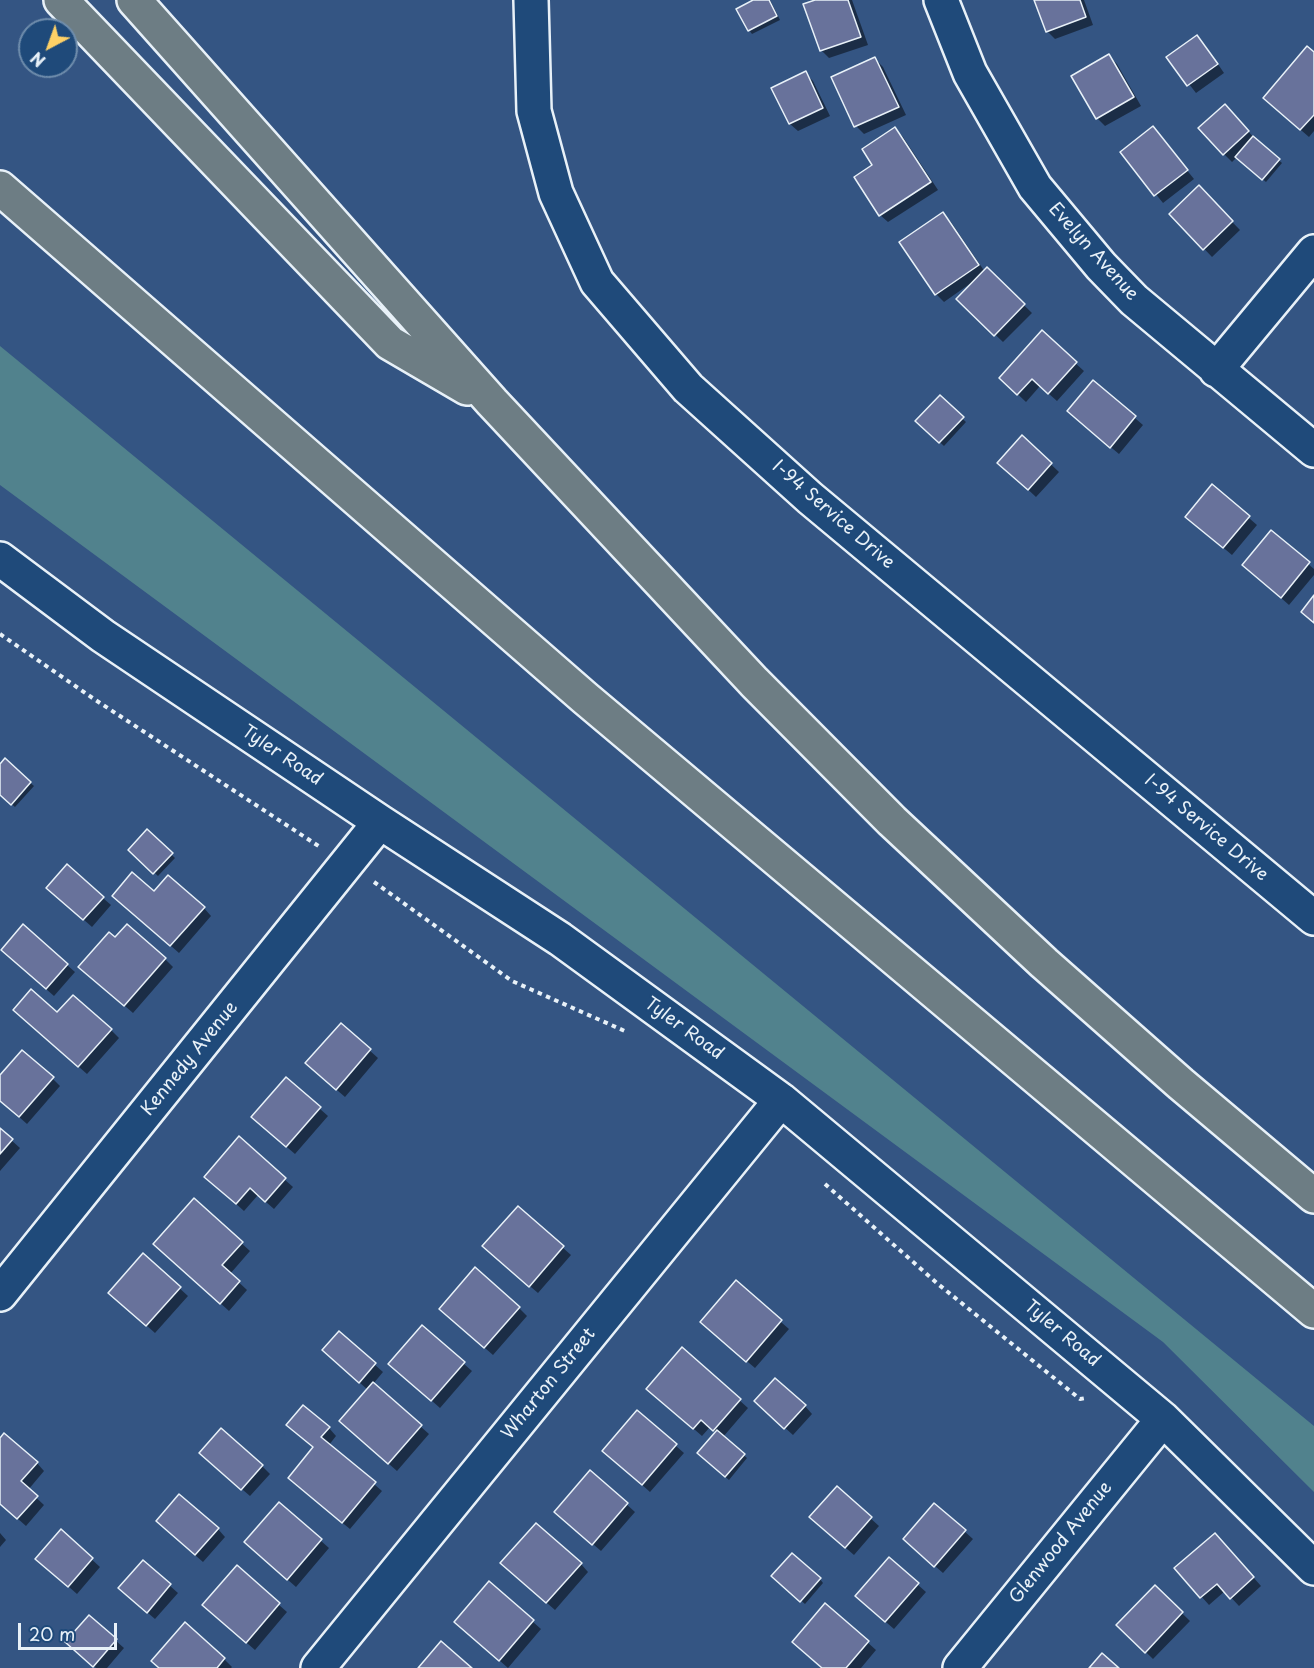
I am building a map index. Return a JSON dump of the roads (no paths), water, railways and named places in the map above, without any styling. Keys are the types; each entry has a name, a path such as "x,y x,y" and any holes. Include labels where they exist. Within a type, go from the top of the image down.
{"highway":[{"path":"61,0 390,343 492,402"},
{"path":"134,0 492,402 754,682 892,821 1052,970 1181,1084 1314,1196"},
{"path":"0,188 585,698 1314,1311"}],"street":[{"name":"I-94 Service Drive","path":"531,0 534,111 556,193 597,282 688,388 810,498 1314,916"},
{"name":"Evelyn Avenue","path":"941,0 970,73 1035,187 1101,266 1134,300 1314,450"},
{"path":"1216,370 1314,252"},
{"name":"Tyler Road","path":"0,559 103,636 380,822 560,939 781,1100 1162,1419 1314,1568"},
{"name":"Kennedy Avenue","path":"0,1294 380,822"},
{"name":"Wharton Street","path":"318,1668 781,1100"},
{"name":"Glenwood Avenue","path":"960,1668 1162,1419"}]}
